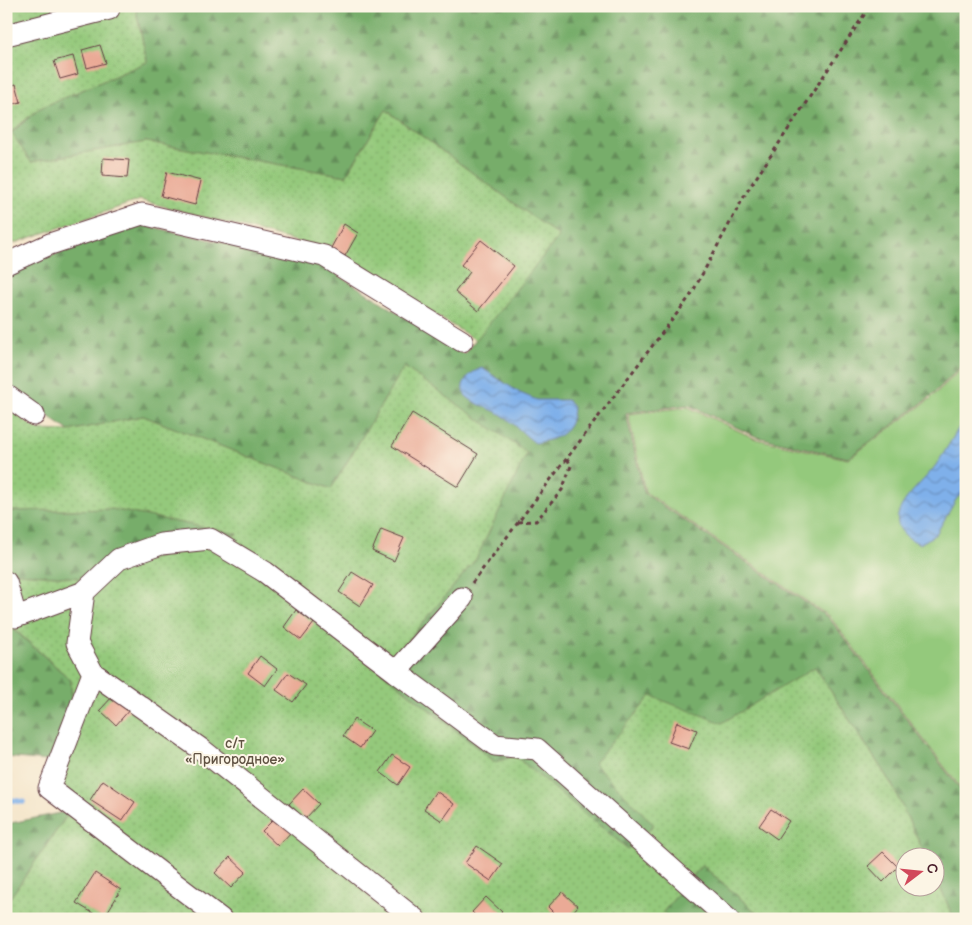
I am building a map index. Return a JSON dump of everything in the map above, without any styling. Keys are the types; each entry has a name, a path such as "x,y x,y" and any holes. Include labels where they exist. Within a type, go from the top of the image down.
{"street":[{"path":"6,35 109,10"},
{"path":"6,264 50,244 142,214 324,256 462,341"},
{"path":"6,395 34,415"},
{"path":"6,582 16,617 84,592 119,559 162,544 210,539 265,572 495,745 537,748 728,919"},
{"path":"84,592 77,643 93,673 201,749 415,919"},
{"path":"396,672 462,598"},
{"path":"93,673 49,788 206,915"}],"path":[{"path":"462,598 691,295 746,193 870,6"},
{"path":"518,522 536,522 562,490 571,466 566,458"}],"green space":[{"path":"6,6 135,6 147,62 40,108 11,132 31,162 146,142 346,176 386,110 559,236 476,340 329,250 140,200 6,246"},
{"path":"135,6 966,6 966,362 929,398 848,458 757,437 688,405 626,413 644,493 829,618 966,797 966,919 954,919 944,896 944,848 922,848 892,785 815,667 722,724 654,825 628,849 515,756 495,762 382,672 476,559 404,367 331,489 143,416 69,431 6,386 6,270 143,225 321,264 464,354 559,236 386,110 346,176 146,142 31,162 11,133 40,108 147,62"},
{"path":"966,364 966,795 830,617 645,492 628,414 688,407 756,439 848,459 930,399"},
{"name":"с/т «Пригородное»","path":"404,367 527,453 476,559 382,672 495,762 515,756 628,849 654,825 594,763 651,696 722,723 815,667 892,785 922,848 894,848 894,898 944,898 944,896 954,919 764,919 702,865 663,912 670,919 6,919 6,904 70,811 47,761 72,720 71,680 13,628 6,630 6,572 78,578 146,561 238,534 112,509 6,511 6,407 38,430 69,431 143,416 331,489"},
{"path":"112,509 240,534 78,578 6,572 6,511"},
{"path":"12,628 71,680 72,720 47,761 6,757 6,630"},
{"path":"70,811 6,904 6,824"},
{"path":"702,865 764,919 670,919 663,912"}],"water":[{"path":"482,368 520,393 537,400 567,400 573,407 570,423 567,428 558,436 535,443 502,415 471,400 464,393 464,384 473,372"},
{"path":"966,415 966,491 957,498 936,534 920,544 905,535 898,525 898,515 902,505 936,465"}],"building":[{"path":"100,45 106,63 87,68 82,50"},
{"path":"73,56 78,74 60,79 54,61"},
{"path":"16,84 21,102 6,106 6,87"},
{"path":"103,158 129,160 127,178 102,176"},
{"path":"167,172 201,181 195,205 161,196"},
{"path":"344,224 358,233 345,256 331,248"},
{"path":"481,240 514,266 478,311 455,292 470,272 461,265"},
{"path":"412,413 478,454 458,487 392,446"},
{"path":"381,529 404,538 394,561 372,551"},
{"path":"352,572 373,585 360,606 339,592"},
{"path":"296,610 314,623 301,640 284,627"},
{"path":"260,656 277,669 265,686 248,673"},
{"path":"288,673 306,685 293,702 276,690"},
{"path":"114,695 130,709 116,725 100,710"},
{"path":"354,719 372,731 360,748 343,736"},
{"path":"677,722 697,730 689,749 669,742"},
{"path":"392,755 410,767 398,785 380,772"},
{"path":"103,780 135,802 122,821 90,800"},
{"path":"303,789 319,804 305,819 289,804"},
{"path":"436,791 454,804 442,821 424,809"},
{"path":"771,809 789,821 777,839 759,826"},
{"path":"277,816 293,830 278,846 262,831"},
{"path":"477,846 503,864 491,881 465,863"},
{"path":"883,852 894,863 894,871 883,882 868,866"},
{"path":"230,857 246,872 231,888 215,873"},
{"path":"95,873 121,890 103,919 76,903"},
{"path":"562,892 578,906 567,919 560,919 548,907"},
{"path":"486,897 502,912 496,919 479,919 472,912"}],"waterway":[{"path":"6,799 23,802"}]}
